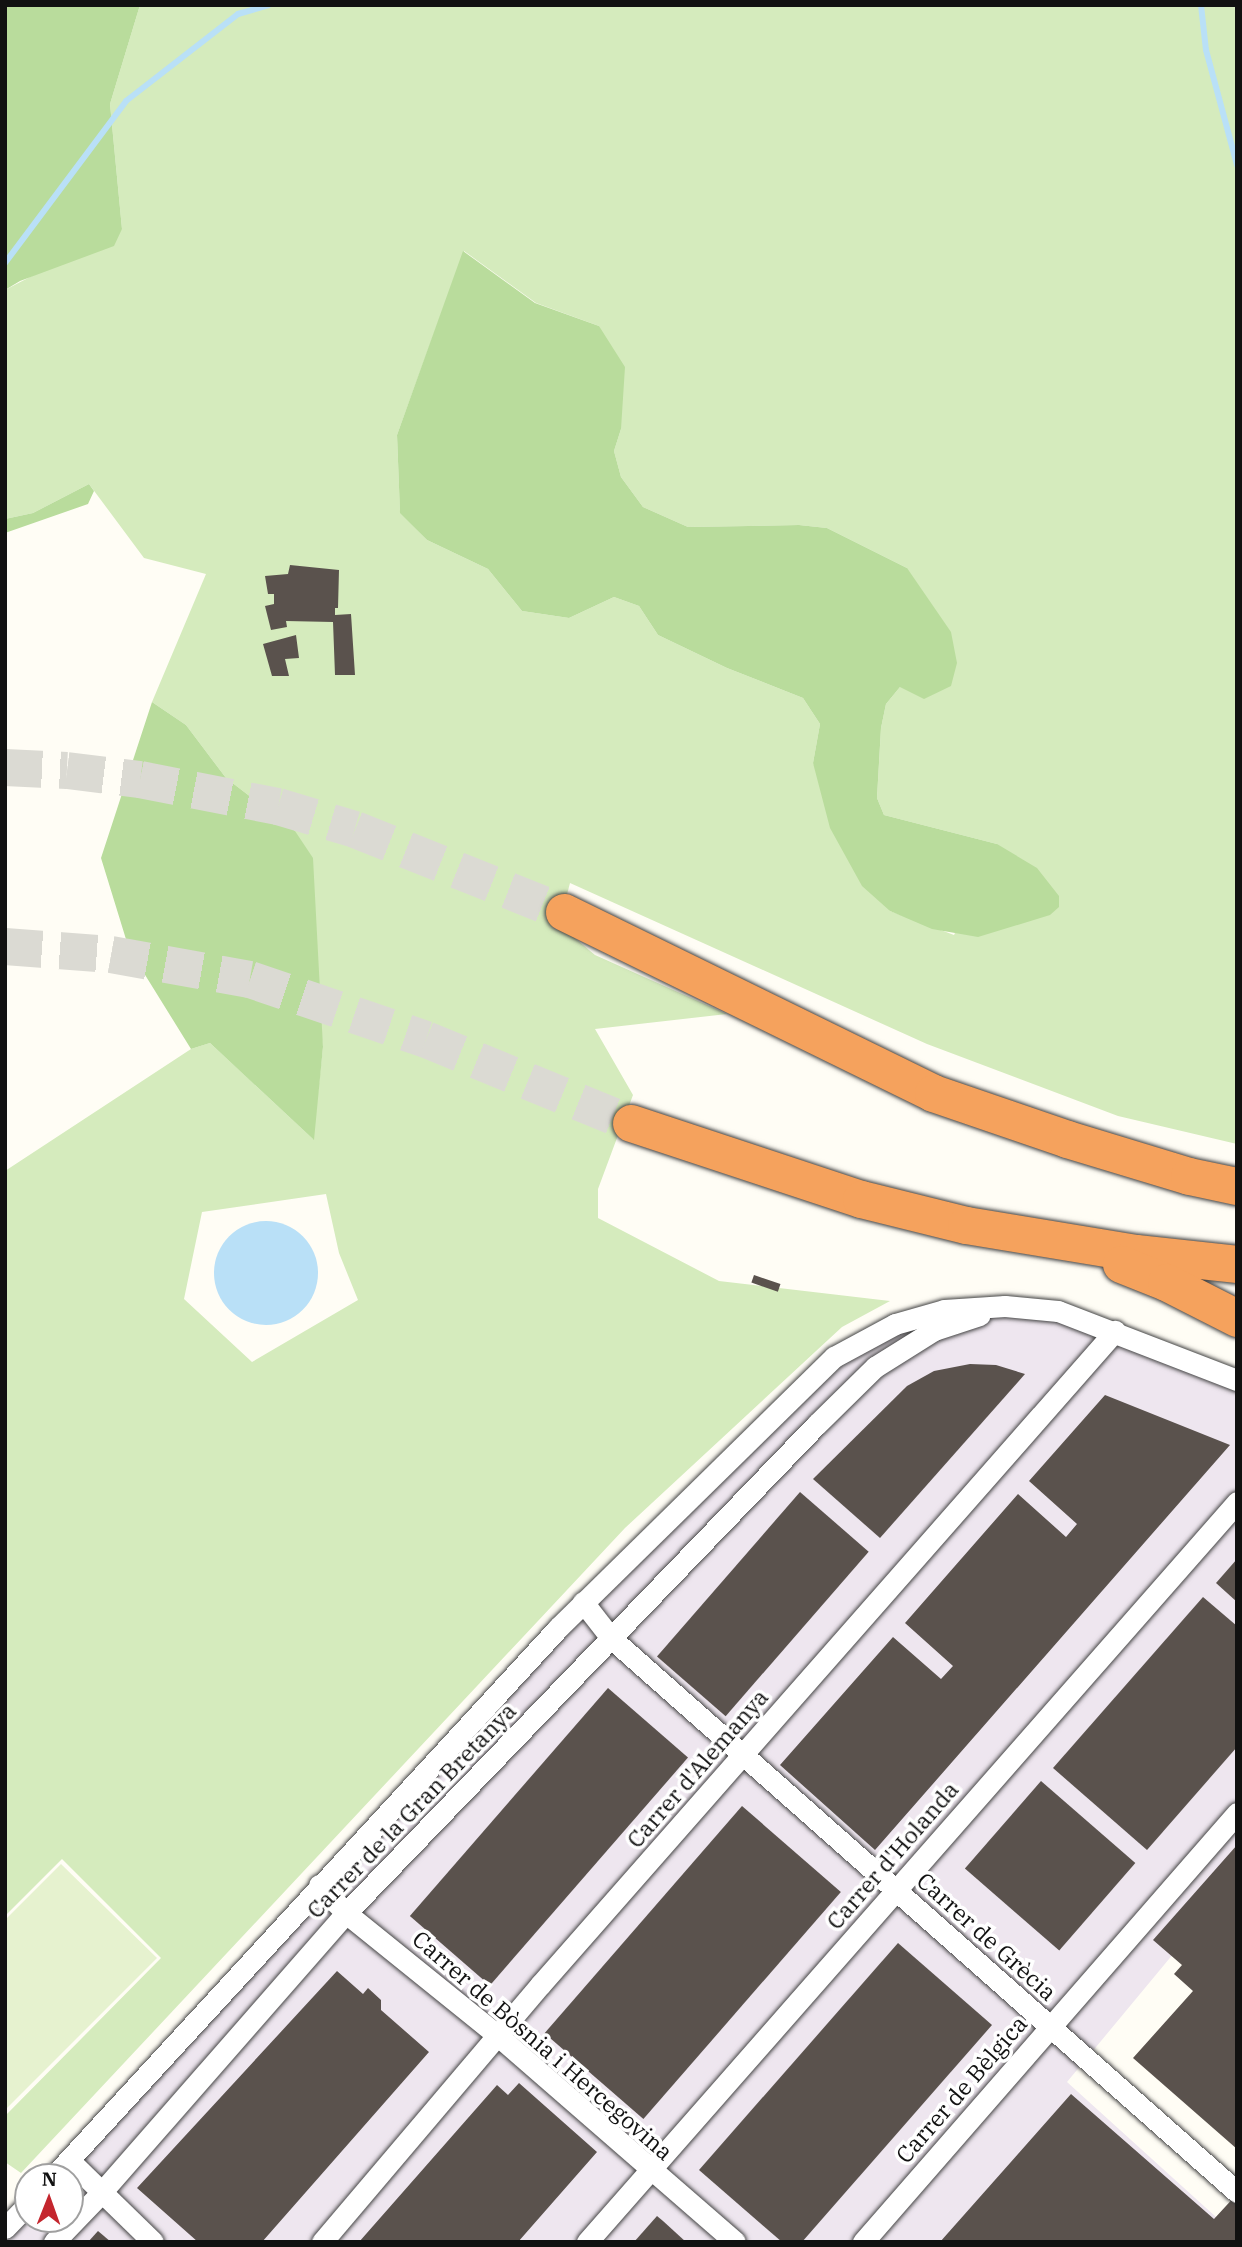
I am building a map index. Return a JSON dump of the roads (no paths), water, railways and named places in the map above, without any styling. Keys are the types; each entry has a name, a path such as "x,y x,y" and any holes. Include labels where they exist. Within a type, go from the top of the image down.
{"highway":[{"path":"564,912 933,1093 1068,1139 1189,1176 1237,1186"},
{"path":"631,1123 861,1199 966,1225 1072,1244 1237,1264"},
{"path":"1072,1244 1166,1282 1237,1318"}],"street":[{"name":"Carrer de la Gran Bretanya","path":"54,2242 100,2194 346,1913 816,1425 875,1367 934,1330 1005,1306"},
{"name":"Carrer de la Gran Bretanya","path":"66,2163 318,1885 583,1602 834,1357 895,1324 944,1310 1005,1306 1058,1311 1237,1380"},
{"name":"Carrer d'Alemanya","path":"322,2242 497,2035 1115,1331"},
{"path":"788,1399 816,1425"},
{"name":"Carrer d'Holanda","path":"587,2242 1237,1502"},
{"name":"Carrer de Grècia","path":"583,1602 611,1638 1237,2192"},
{"name":"Carrer de Bèlgica","path":"863,2242 1237,1813"},
{"name":"Carrer de Bòsnia i Hercegovina","path":"318,1885 346,1913 497,2035 649,2170 735,2242"},
{"path":"69,2160 100,2194 153,2242"}],"water":[{"path":"266,1221 286,1225 303,1236 314,1253 318,1273 314,1293 303,1310 286,1321 266,1325 246,1321 229,1310 218,1293 214,1273 218,1253 229,1236 246,1225"}],"waterway":[{"path":"5,263 126,101 238,14 269,5"},
{"path":"1201,5 1206,50 1237,165"}],"tunnel":[{"path":"5,767 67,770 140,779 278,806 355,829 564,912"},
{"path":"5,946 111,954 250,979 426,1039 631,1123"}]}
